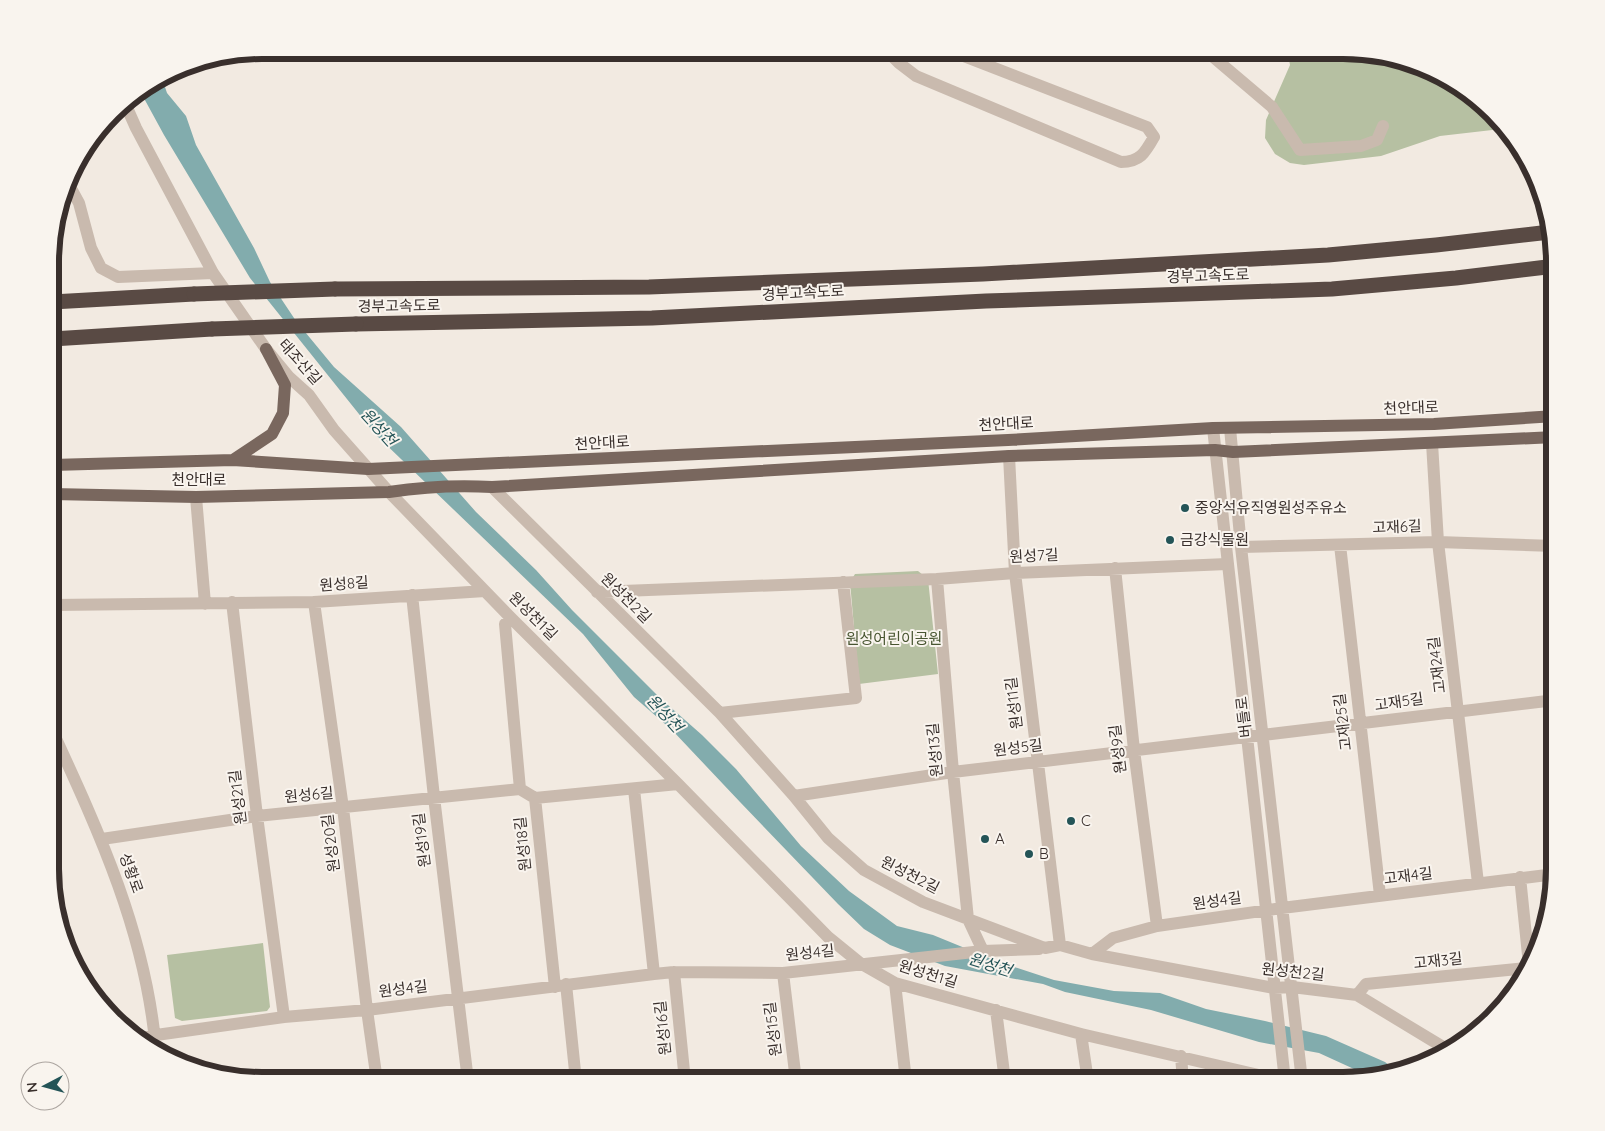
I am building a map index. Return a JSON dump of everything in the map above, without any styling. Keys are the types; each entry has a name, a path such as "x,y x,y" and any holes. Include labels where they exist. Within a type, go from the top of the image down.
{"highway":[{"name":"경부고속도로","path":"59,302 335,289 649,287 982,274 1328,255 1544,233"},
{"name":"경부고속도로","path":"59,339 212,329 652,318 986,301 1332,289 1456,278 1546,267"}],"main road":[{"path":"233,460 272,434 283,413 285,385 266,350"},
{"name":"천안대로","path":"59,465 233,460 368,469 998,441 1213,428 1434,424 1546,417"},
{"path":"492,487 1009,456 1215,450 1233,452 1546,437"},
{"name":"천안대로","path":"59,494 196,497 388,492 406,489 477,486 492,487"}],"street":[{"path":"896,59 916,76 1121,162 1132,162 1145,152 1154,137 1146,128 971,59"},
{"path":"1216,59 1272,107 1300,150 1361,146 1377,140 1383,126"},
{"name":"태조산길","path":"128,109 213,273 266,350 289,377 309,395 334,430 368,469"},
{"path":"72,191 79,203 91,248 101,268 118,277 213,273"},
{"name":"버들로","path":"1213,428 1283,1072"},
{"name":"버들로","path":"1230,428 1241,547 1301,1072"},
{"name":"고재24길","path":"1432,442 1438,542 1478,883"},
{"name":"원성11길","path":"1009,456 1015,572 1060,945"},
{"name":"원성천1길","path":"368,469 388,492 512,619 828,937 860,964 895,983 1081,1034 1256,1072"},
{"name":"원성천2길","path":"492,487 720,713 794,796 828,838 864,870 923,902 1045,948 1060,945 1092,954 1274,992 1292,987 1357,995 1442,1046"},
{"path":"196,497 205,604"},
{"name":"고재6길","path":"1241,547 1438,542 1546,547"},
{"name":"고재25길","path":"1340,545 1380,896"},
{"name":"원성7길","path":"597,592 937,579 1015,572 1227,564"},
{"name":"원성9길","path":"1115,568 1134,750 1157,926"},
{"name":"원성13길","path":"937,579 953,772 968,919 983,951"},
{"path":"720,713 856,698 843,582"},
{"name":"원성8길","path":"59,605 314,602 485,591"},
{"name":"원성19길","path":"412,595 467,1072"},
{"name":"원성21길","path":"232,602 257,816 284,1017"},
{"name":"원성20길","path":"314,602 343,808 376,1072"},
{"path":"512,619 505,624 520,789"},
{"name":"고재5길","path":"1247,737 1546,701"},
{"name":"원성5길","path":"794,796 953,772 1247,737"},
{"name":"성황로","path":"59,758 102,839 125,901 143,969 155,1042"},
{"path":"534,798 678,784"},
{"name":"원성6길","path":"102,839 257,816 520,789"},
{"name":"원성18길","path":"520,789 534,798 560,986 574,1072"},
{"path":"634,789 654,974"},
{"name":"고재4길","path":"1265,910 1546,875"},
{"name":"고재3길","path":"1520,878 1527,955"},
{"name":"원성4길","path":"1092,954 1112,938 1157,926 1265,910"},
{"name":"원성4길","path":"155,1036 284,1017 367,1010 674,972 783,973 983,951 1045,948"},
{"name":"고재3길","path":"1357,995 1366,984 1521,968"},
{"name":"원성16길","path":"674,972 684,1072"},
{"name":"원성15길","path":"783,973 795,1072"},
{"path":"895,983 905,1072"},
{"path":"996,1010 1004,1072"},
{"path":"1081,1034 1087,1072"},
{"path":"147,1037 155,1036"},
{"path":"1180,1056 1182,1072"}],"green space":[{"path":"1289,59 1357,59 1370,60 1409,70 1421,74 1456,93 1477,109 1497,129 1440,136 1381,156 1304,165 1290,163 1275,154 1265,138 1266,120 1290,65"},
{"name":"원성어린이공원","path":"918,571 928,579 938,674 859,684 850,582 855,574"},
{"path":"263,943 270,1007 267,1011 182,1021 175,1018 167,955"}],"water":[{"name":"원성천","path":"164,84 167,93 186,116 196,145 254,248 270,282 296,321 334,367 401,427 476,512 536,570 572,610 660,698 702,735 736,769 801,846 849,891 897,926 933,935 999,962 1054,980 1114,991 1160,993 1206,1009 1326,1036 1385,1062 1390,1066 1358,1072 1319,1053 1259,1042 1151,1010 1065,992 1043,984 945,966 890,945 864,929 672,730 634,697 583,634 375,434 250,278 143,97"}],"place":[{"name":"중앙석유직영원성주유소","path":"1185,508"},
{"name":"금강식물원","path":"1170,540"},
{"name":"C","path":"1071,821"},
{"name":"A","path":"985,839"},
{"name":"B","path":"1029,854"}]}
